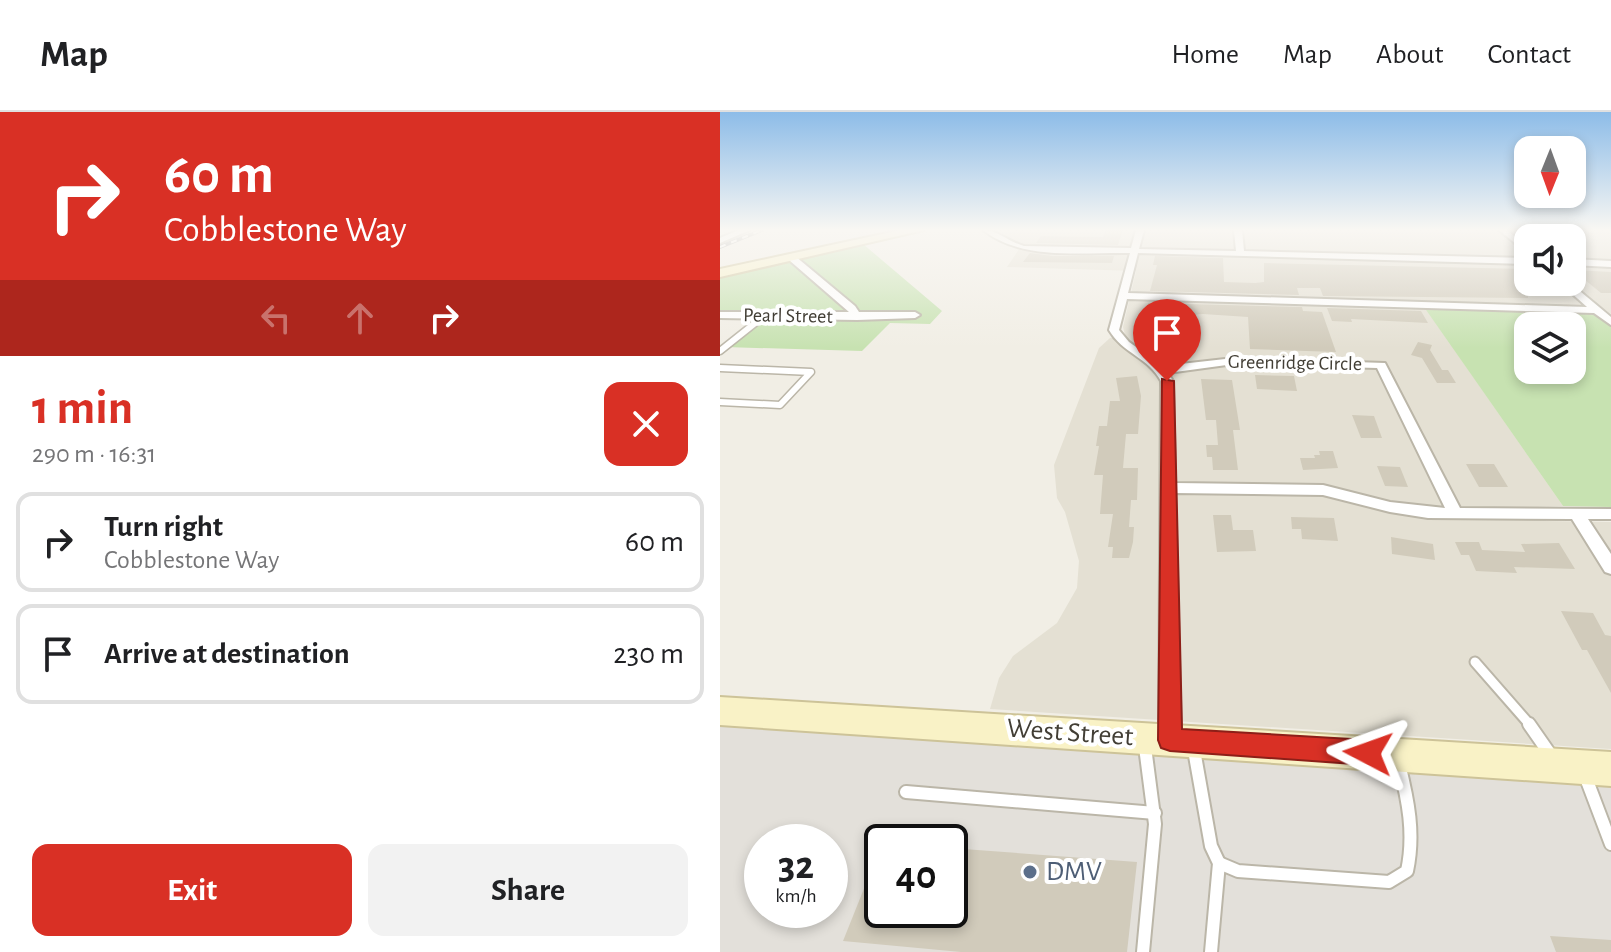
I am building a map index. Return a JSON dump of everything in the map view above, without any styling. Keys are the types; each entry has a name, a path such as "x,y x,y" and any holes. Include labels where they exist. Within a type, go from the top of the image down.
{"street":[{"name":"Pearl Street","path":"805,269 852,308 857,317"},
{"path":"1129,269 1114,325 1116,336 1162,370 1168,387 1169,740"},
{"path":"1122,296 1597,310"},
{"path":"1580,296 1611,322"},
{"name":"Pearl Street","path":"720,315 915,315"},
{"name":"Greenridge Circle","path":"1162,370 1234,361 1381,365 1455,513"},
{"path":"1170,488 1304,488 1339,492 1410,511 1611,514"},
{"path":"1577,514 1611,568"},
{"name":"West Street","path":"720,711 1583,767"}],"lane":[{"path":"720,351 764,316"},
{"path":"720,368 811,372 780,405 720,402"},
{"path":"1475,662 1540,736 1583,767 1611,844"},
{"path":"1143,952 1155,813 1169,740"},
{"path":"1169,740 1219,863 1211,952"},
{"path":"1219,863 1238,871 1389,882 1407,871 1413,848 1412,817 1397,755"},
{"path":"906,792 1155,813"}],"shaded area":[{"path":"1078,269 1514,269 1514,296 1586,296 1586,269 1611,269 1611,314 1601,307 1421,302 1563,506 1537,507 1546,521 1611,522 1611,749 990,709 999,678 1013,656 1057,623 1077,588 1079,561 1065,512 1057,498 1054,465 1099,348 1110,338 1125,335 1123,327 1136,271"},
{"path":"720,724 1611,782 1611,952 720,952"}],"green space":[{"path":"743,269 893,269 942,311 930,324 890,323 862,351 725,347 763,318 720,316 720,274"},
{"path":"1424,307 1564,312 1514,312 1514,384 1586,384 1586,313 1592,313 1611,326 1611,507 1563,506"}],"building":[{"path":"1156,269 1223,269 1224,282 1255,283 1264,282 1264,269 1514,269 1514,296 1528,298 1323,296 1320,288 1297,288 1299,295 1150,291"},
{"path":"1586,271 1611,272 1611,293 1601,293 1586,281"},
{"path":"1148,303 1302,307 1303,311 1322,312 1336,352 1250,349 1248,317 1203,314 1146,318"},
{"path":"1327,308 1421,311 1428,323 1332,321"},
{"path":"1418,342 1432,345 1430,350 1442,370 1448,370 1456,383 1437,383 1422,358 1411,355"},
{"path":"1255,375 1294,376 1297,391 1257,389"},
{"path":"1137,376 1141,396 1138,434 1126,434 1123,468 1138,468 1137,500 1131,500 1129,527 1134,527 1133,542 1129,558 1112,558 1113,547 1108,547 1113,514 1100,514 1103,475 1094,475 1099,446 1096,446 1099,426 1107,426 1110,401 1120,401 1116,378"},
{"path":"1201,379 1232,380 1240,430 1233,430 1238,470 1213,470 1212,457 1207,457 1206,445 1218,445 1216,420 1206,420"},
{"path":"1352,415 1374,416 1382,438 1361,438"},
{"path":"1319,451 1333,451 1338,468 1303,470 1300,458 1315,458 1314,455 1320,455"},
{"path":"1466,464 1494,464 1508,487 1479,487"},
{"path":"1377,466 1400,467 1408,487 1385,486"},
{"path":"1213,515 1231,515 1233,530 1253,530 1256,551 1217,552"},
{"path":"1291,517 1334,518 1338,541 1302,539 1301,529 1292,529"},
{"path":"1391,537 1433,544 1435,560 1392,554"},
{"path":"1455,542 1479,542 1482,550 1525,552 1521,544 1559,543 1575,569 1514,567 1517,573 1476,571 1469,555 1461,555"},
{"path":"1561,611 1593,613 1605,635 1611,636 1611,693 1587,650 1582,650"},
{"path":"968,849 1137,862 1127,952 961,952 843,941 864,888 864,928 968,928"},
{"path":"1550,936 1611,940 1611,952 1556,952"}],"place":[{"name":"DMV","path":"1030,872"}],"route":[{"path":"1167,381 1170,740 1368,753"}]}
